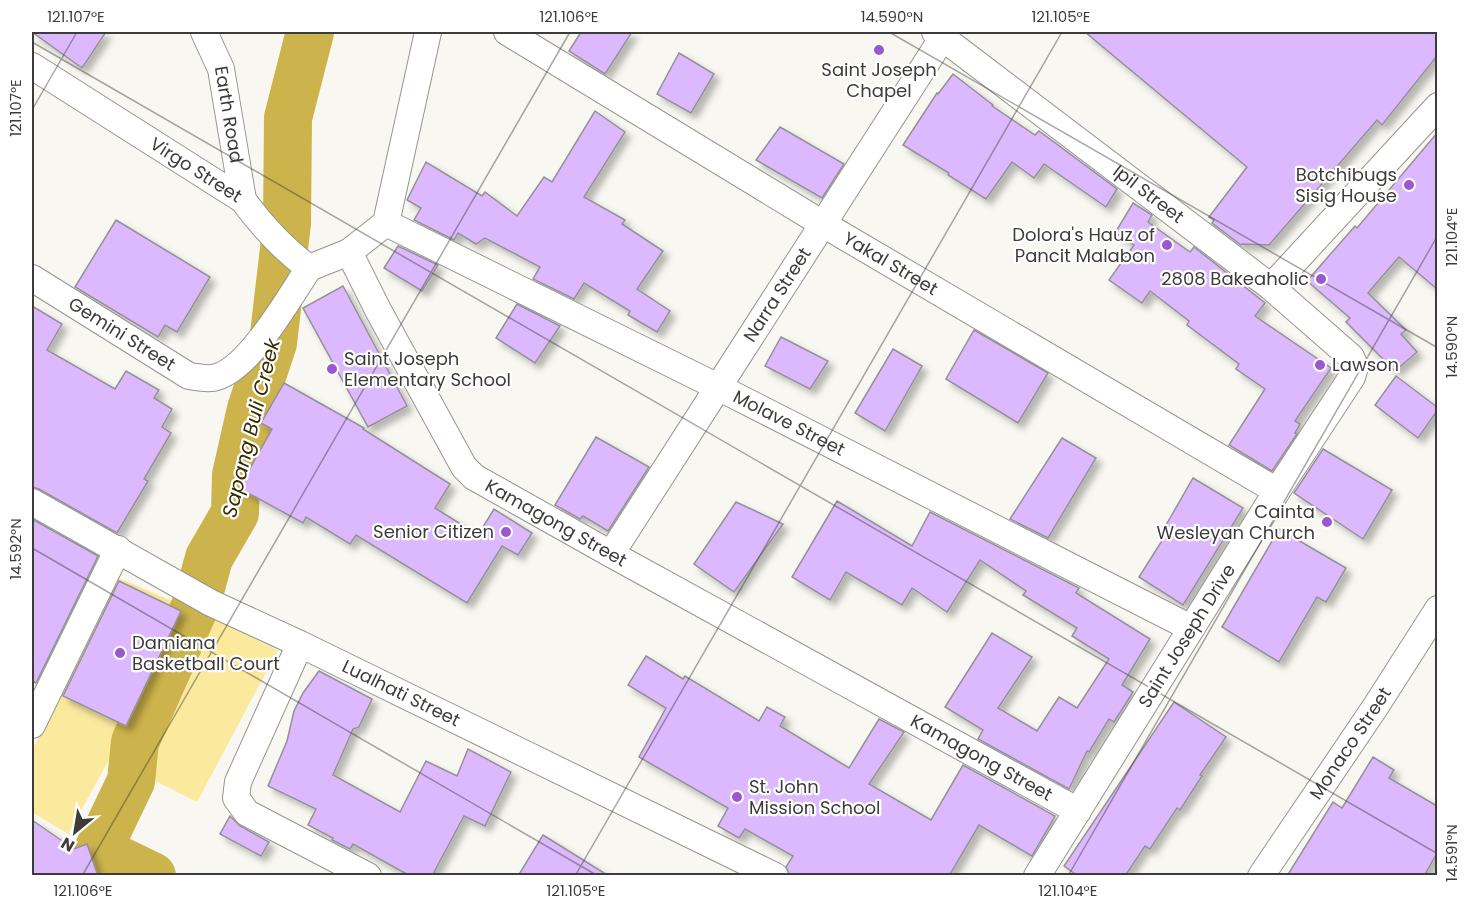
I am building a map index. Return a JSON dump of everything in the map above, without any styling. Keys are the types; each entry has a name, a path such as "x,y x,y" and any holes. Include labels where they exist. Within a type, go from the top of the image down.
{"street":[{"name":"Earth Road","path":"204,32 221,69 243,200"},
{"path":"293,256 349,252 386,223 428,32"},
{"name":"Yakal Street","path":"507,32 823,224 1277,491"},
{"name":"Narra Street","path":"611,554 823,224 939,34"},
{"name":"Ipil Street","path":"939,34 1271,286 1351,357 1355,367"},
{"name":"Virgo Street","path":"32,66 243,200 260,223 293,256"},
{"path":"1271,286 1437,106"},
{"name":"Molave Street","path":"386,223 718,387 1191,628"},
{"name":"Kamagong Street","path":"349,252 464,467 474,477 1078,811"},
{"name":"Gemini Street","path":"32,278 189,376 213,378 233,370 267,331 283,307 293,256"},
{"name":"Saint Joseph Drive","path":"1037,876 1277,491 1352,377 1355,367"},
{"name":"Lualhati Street","path":"32,502 211,603 300,644 775,876"},
{"path":"32,725 118,549"},
{"name":"Monaco Street","path":"1261,876 1376,706 1437,609"},
{"path":"300,644 238,782 236,798 247,813 368,876"}],"shaded area":[{"path":"116,577 205,615 278,650 197,802 110,758 68,834 32,812 32,750"}],"building":[{"path":"32,32 106,32 82,68"},
{"path":"581,32 632,32 605,74 569,51"},
{"path":"1085,32 1437,32 1437,56 1382,125 1377,120 1269,245 1241,245 1212,223 1214,220 1209,217 1247,167"},
{"path":"679,53 714,74 691,113 657,94"},
{"path":"953,74 992,106 1035,135 1039,131 1117,189 1106,207 1044,164 1034,178 1012,162 986,199 903,145 937,93"},
{"path":"595,111 625,132 584,197 625,220 622,224 663,251 637,289 670,311 657,332 628,315 630,311 584,283 574,299 533,279 540,267 485,238 476,244 458,233 454,240 414,220 421,208 407,200 426,162 482,196 485,192 517,216 544,177 552,182"},
{"path":"780,127 844,164 822,198 756,160"},
{"path":"1437,133 1437,289 1399,257 1368,293 1406,330 1401,334 1417,352 1395,371 1346,322 1350,318 1307,281 1355,226 1357,228"},
{"path":"1133,203 1152,215 1148,222 1190,252 1194,247 1265,303 1255,316 1331,368 1295,421 1300,424 1295,433 1297,434 1272,471 1229,445 1265,389 1236,369 1239,364 1187,325 1189,321 1150,291 1142,303 1109,280 1134,245 1115,233"},
{"path":"116,220 210,277 177,332 165,325 158,337 75,287"},
{"path":"398,246 438,265 422,291 384,268"},
{"path":"343,286 407,406 368,427 303,308"},
{"path":"517,304 560,326 535,363 496,338"},
{"path":"32,306 62,324 47,350 115,389 126,371 159,390 154,398 172,409 162,427 171,433 144,479 148,481 117,533 32,487"},
{"path":"974,330 1048,373 1018,423 946,379"},
{"path":"781,337 828,361 810,389 765,366"},
{"path":"893,349 922,366 885,431 855,413"},
{"path":"1396,376 1437,407 1437,411 1418,438 1375,405"},
{"path":"284,383 364,428 450,484 435,508 478,535 494,509 532,533 518,555 502,546 467,603 356,535 350,544 306,517 303,523 239,488 272,429 261,423"},
{"path":"596,437 649,467 608,531 583,516 580,519 555,505"},
{"path":"1062,438 1096,458 1048,538 1010,519"},
{"path":"1323,449 1392,490 1363,539 1294,493"},
{"path":"1193,478 1243,508 1183,605 1139,577 1170,528 1166,525"},
{"path":"837,501 912,546 930,512 1079,588 1076,593 1150,639 1122,685 1133,692 1114,722 1109,719 1089,752 1087,751 1069,789 978,739 983,730 945,707 992,633 1032,657 998,708 1037,731 1059,697 1077,708 1109,659 1072,636 1077,628 1023,595 1026,591 980,560 947,612 912,588 902,605 846,572 830,600 792,577"},
{"path":"736,502 783,524 734,592 694,564"},
{"path":"32,519 98,556 36,683 32,681"},
{"path":"1279,529 1346,568 1326,602 1317,597 1279,662 1222,627"},
{"name":"Damiana Basketball Court","path":"119,581 181,611 126,726 63,696"},
{"path":"646,656 683,679 685,676 759,721 767,707 785,717 780,726 849,768 879,719 904,732 869,784 931,820 963,765 1055,816 1032,856 979,825 949,876 790,876 786,867 793,856 745,829 739,838 718,826 728,808 639,757 666,708 628,685"},
{"path":"319,671 372,699 359,727 353,729 333,775 400,812 426,761 457,776 468,749 511,772 485,826 464,816 432,876 410,876 353,844 350,849 332,840 333,838 308,825 316,809 268,786 287,741 294,711 303,693"},
{"path":"1174,702 1226,737 1180,810 1177,808 1150,849 1145,846 1125,876 1078,876 1064,866"},
{"path":"1373,757 1394,770 1389,778 1437,806 1437,853 1424,876 1287,876 1333,802 1342,808"},
{"path":"230,816 240,826 269,842 261,856 220,834"},
{"path":"32,820 74,849 87,844 98,876 32,876"},
{"path":"543,835 609,876 518,876"}],"waterway":[{"name":"Sapang Buli Creek","path":"152,876 98,850 131,781 135,742 197,602 209,558 235,513 236,475 251,409 273,343 287,223 288,118 310,32"}],"place":[{"name":"Saint Joseph Chapel","path":"879,50"},
{"name":"Botchibugs Sisig House","path":"1409,185"},
{"name":"Dolora's Hauz of Pancit Malabon","path":"1167,245"},
{"name":"2808 Bakeaholic","path":"1321,279"},
{"name":"Lawson","path":"1320,365"},
{"name":"Saint Joseph Elementary School","path":"332,369"},
{"name":"Cainta Wesleyan Church","path":"1327,522"},
{"name":"Senior Citizen","path":"506,532"},
{"name":"Damiana Basketball Court","path":"120,653"},
{"name":"St. John Mission School","path":"737,797"}]}
